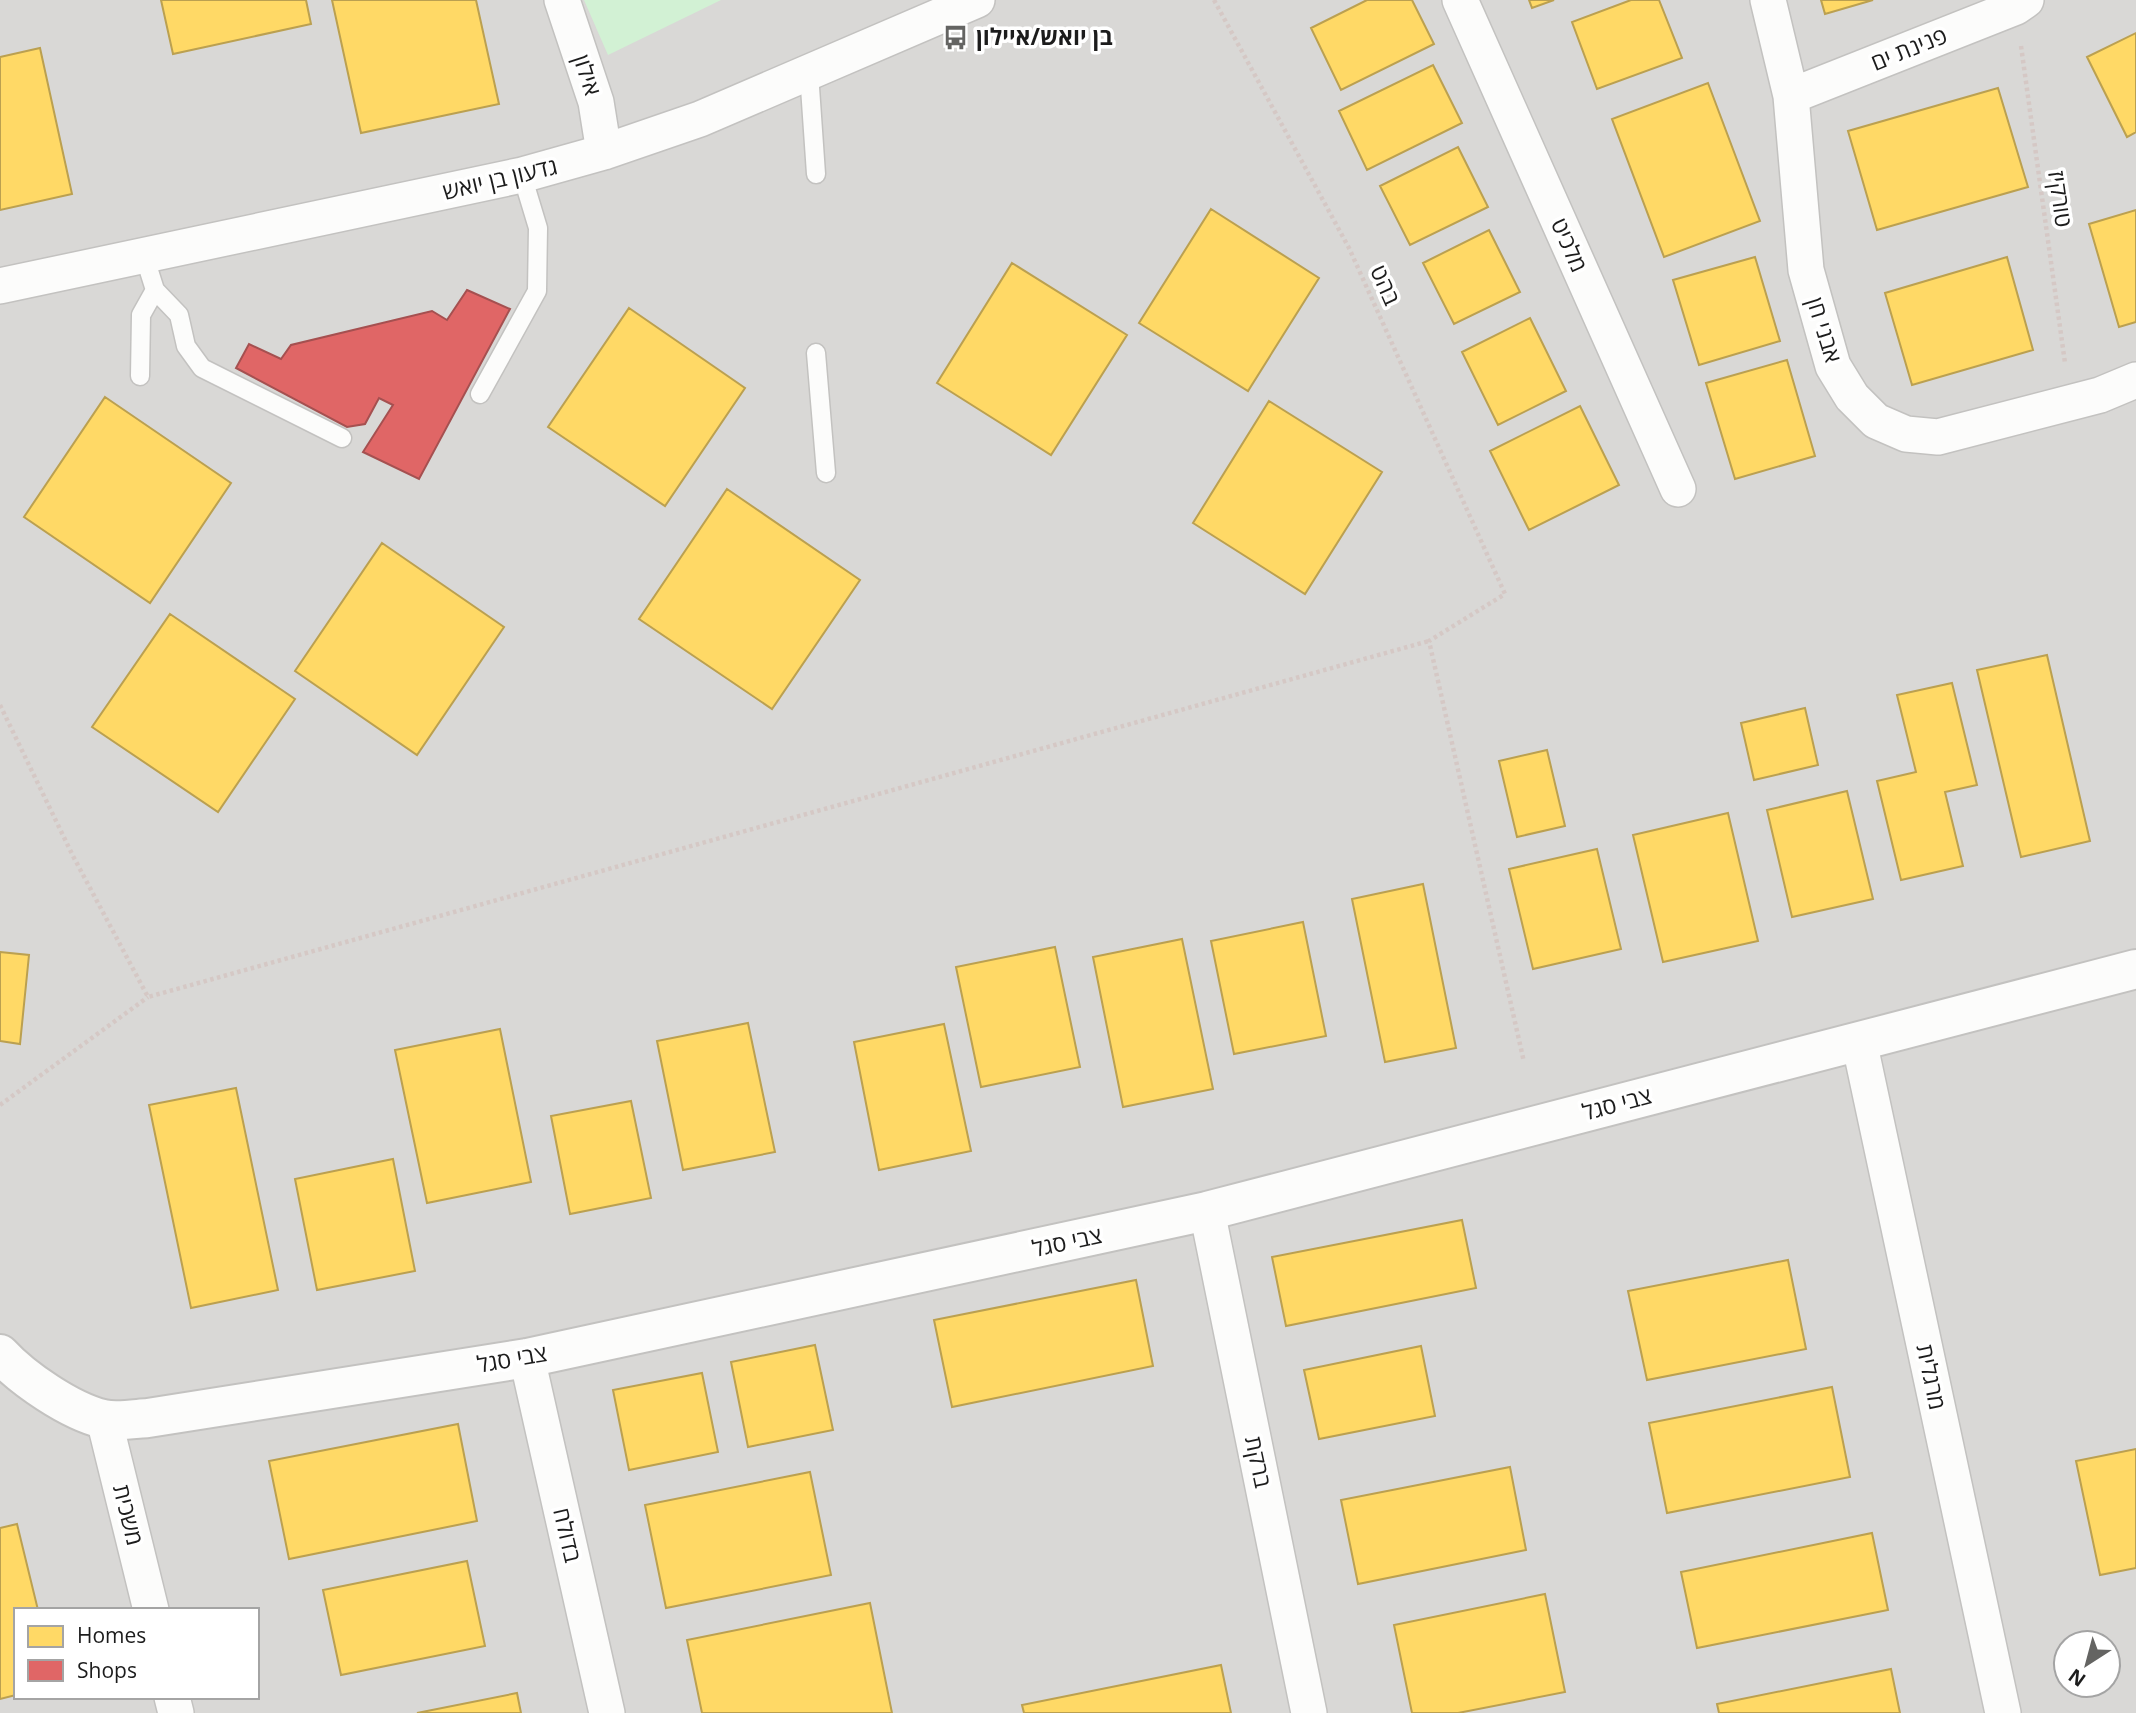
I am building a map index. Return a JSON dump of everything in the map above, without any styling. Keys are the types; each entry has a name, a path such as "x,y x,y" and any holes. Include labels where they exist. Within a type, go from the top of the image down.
{"street":[{"name":"אילון","path":"562,0 597,102 604,152"},
{"name":"גדעון בן יואש","path":"0,286 522,175 604,152 700,119 977,0"},
{"name":"מלכיט","path":"1460,0 1678,489"},
{"name":"אבני חן","path":"1768,0 1791,96 1806,270 1833,366 1852,397 1875,421 1906,434 1938,437 2100,395 2136,380"},
{"name":"פנינת ים","path":"1791,96 2021,3"},
{"name":"צבי סגל","path":"0,1354 11,1366 65,1403 104,1419 148,1418 527,1358 1207,1212 2136,969"},
{"name":"מרגלית","path":"1859,1041 2004,1713"},
{"name":"ברקת","path":"1207,1212 1310,1713"},
{"name":"בדולח","path":"527,1358 607,1713"},
{"name":"משכית","path":"104,1419 151,1608"}],"lane":[{"path":"809,74 816,174"},
{"path":"480,394 537,291 538,228 522,175"},
{"path":"144,255 155,290 179,315 186,346 202,368 342,438"},
{"path":"140,376 141,315 155,290"},
{"path":"816,354 826,473"}],"path":[{"name":"בהט","path":"1214,0 1349,248 1505,594 1429,641"},
{"name":"טורקיז","path":"2021,3 2070,402"},
{"path":"0,1105 148,997 1429,641 1524,1062"},
{"path":"0,705 73,856 148,997"}],"shaded area":[{"path":"0,0 2136,0 2136,1713 0,1713"}],"green space":[{"path":"584,0 721,0 608,55"}],"building: Homes":[{"path":"161,0 306,0 311,24 173,54"},
{"path":"332,0 476,0 499,104 361,133"},
{"path":"1367,0 1412,0 1434,44 1341,90 1311,28"},
{"path":"1529,0 1554,0 1532,8"},
{"path":"1631,0 1659,0 1682,58 1597,89 1572,22"},
{"path":"1821,0 1873,0 1825,14"},
{"path":"2136,33 2136,132 2127,137 2087,57"},
{"path":"40,48 72,194 0,210 0,57"},
{"path":"1433,65 1462,123 1367,170 1339,111"},
{"path":"1708,83 1760,221 1664,257 1612,119"},
{"path":"1998,88 2028,187 1877,230 1848,131"},
{"path":"1458,147 1488,207 1410,245 1380,186"},
{"path":"1211,209 1319,278 1248,391 1139,323"},
{"path":"2136,210 2136,322 2119,327 2089,224"},
{"path":"1489,230 1520,292 1454,324 1423,263"},
{"path":"1755,257 1780,341 1699,365 1673,280"},
{"path":"2007,257 2033,350 1912,385 1885,293"},
{"path":"1012,263 1127,335 1051,455 937,383"},
{"path":"629,308 745,388 665,506 548,427"},
{"path":"1530,318 1566,391 1498,425 1462,352"},
{"path":"1787,360 1815,456 1735,479 1706,383"},
{"path":"105,397 231,483 150,603 24,517"},
{"path":"1269,401 1382,472 1305,594 1193,523"},
{"path":"1580,406 1619,485 1529,530 1490,451"},
{"path":"727,489 860,580 772,709 639,619"},
{"path":"382,543 504,627 417,755 295,671"},
{"path":"170,614 295,699 218,812 92,727"},
{"path":"2047,655 2090,841 2021,857 1977,670"},
{"path":"1952,683 1977,785 1945,792 1963,866 1901,880 1877,781 1916,772 1897,695"},
{"path":"1805,708 1818,765 1754,780 1741,723"},
{"path":"1547,750 1565,826 1517,837 1499,761"},
{"path":"1847,791 1873,899 1792,917 1767,810"},
{"path":"1728,813 1758,941 1663,962 1633,835"},
{"path":"1597,849 1621,949 1533,969 1509,869"},
{"path":"1423,884 1456,1048 1385,1062 1352,899"},
{"path":"1303,922 1326,1036 1234,1054 1211,941"},
{"path":"1182,939 1213,1089 1123,1107 1093,957"},
{"path":"1055,947 1080,1067 981,1087 956,967"},
{"path":"0,952 29,955 20,1044 0,1041"},
{"path":"748,1023 775,1152 683,1170 657,1041"},
{"path":"944,1024 971,1151 879,1170 854,1042"},
{"path":"500,1029 531,1182 427,1203 395,1050"},
{"path":"236,1088 278,1290 191,1308 149,1105"},
{"path":"631,1101 651,1198 570,1214 551,1116"},
{"path":"393,1159 415,1271 317,1290 295,1179"},
{"path":"1462,1220 1476,1288 1286,1326 1272,1257"},
{"path":"1788,1260 1806,1349 1647,1380 1628,1291"},
{"path":"1136,1280 1153,1366 952,1407 934,1320"},
{"path":"815,1345 833,1430 748,1447 731,1362"},
{"path":"1421,1346 1435,1416 1319,1439 1304,1370"},
{"path":"702,1373 718,1452 629,1470 613,1390"},
{"path":"1832,1387 1850,1477 1667,1513 1649,1423"},
{"path":"458,1424 477,1521 289,1559 269,1461"},
{"path":"2136,1449 2136,1568 2100,1575 2076,1461"},
{"path":"1510,1467 1526,1550 1358,1584 1341,1500"},
{"path":"810,1472 831,1575 666,1608 645,1505"},
{"path":"17,1524 38,1608 14,1608 14,1696 0,1699 0,1528"},
{"path":"1872,1533 1888,1610 1697,1648 1681,1572"},
{"path":"467,1561 485,1646 341,1675 323,1590"},
{"path":"1545,1594 1565,1692 1458,1713 1412,1713 1394,1625"},
{"path":"870,1603 892,1713 702,1713 687,1640"},
{"path":"1221,1665 1231,1713 1024,1713 1022,1705"},
{"path":"1891,1669 1900,1713 1719,1713 1717,1704"},
{"path":"517,1693 521,1713 417,1713"}],"building: Shops":[{"path":"467,290 510,309 419,479 363,452 393,405 379,398 365,424 347,427 236,368 249,344 281,359 291,345 432,311 447,320"}],"place":[{"name":"בן יואש/איילון","path":"956,37"}]}
